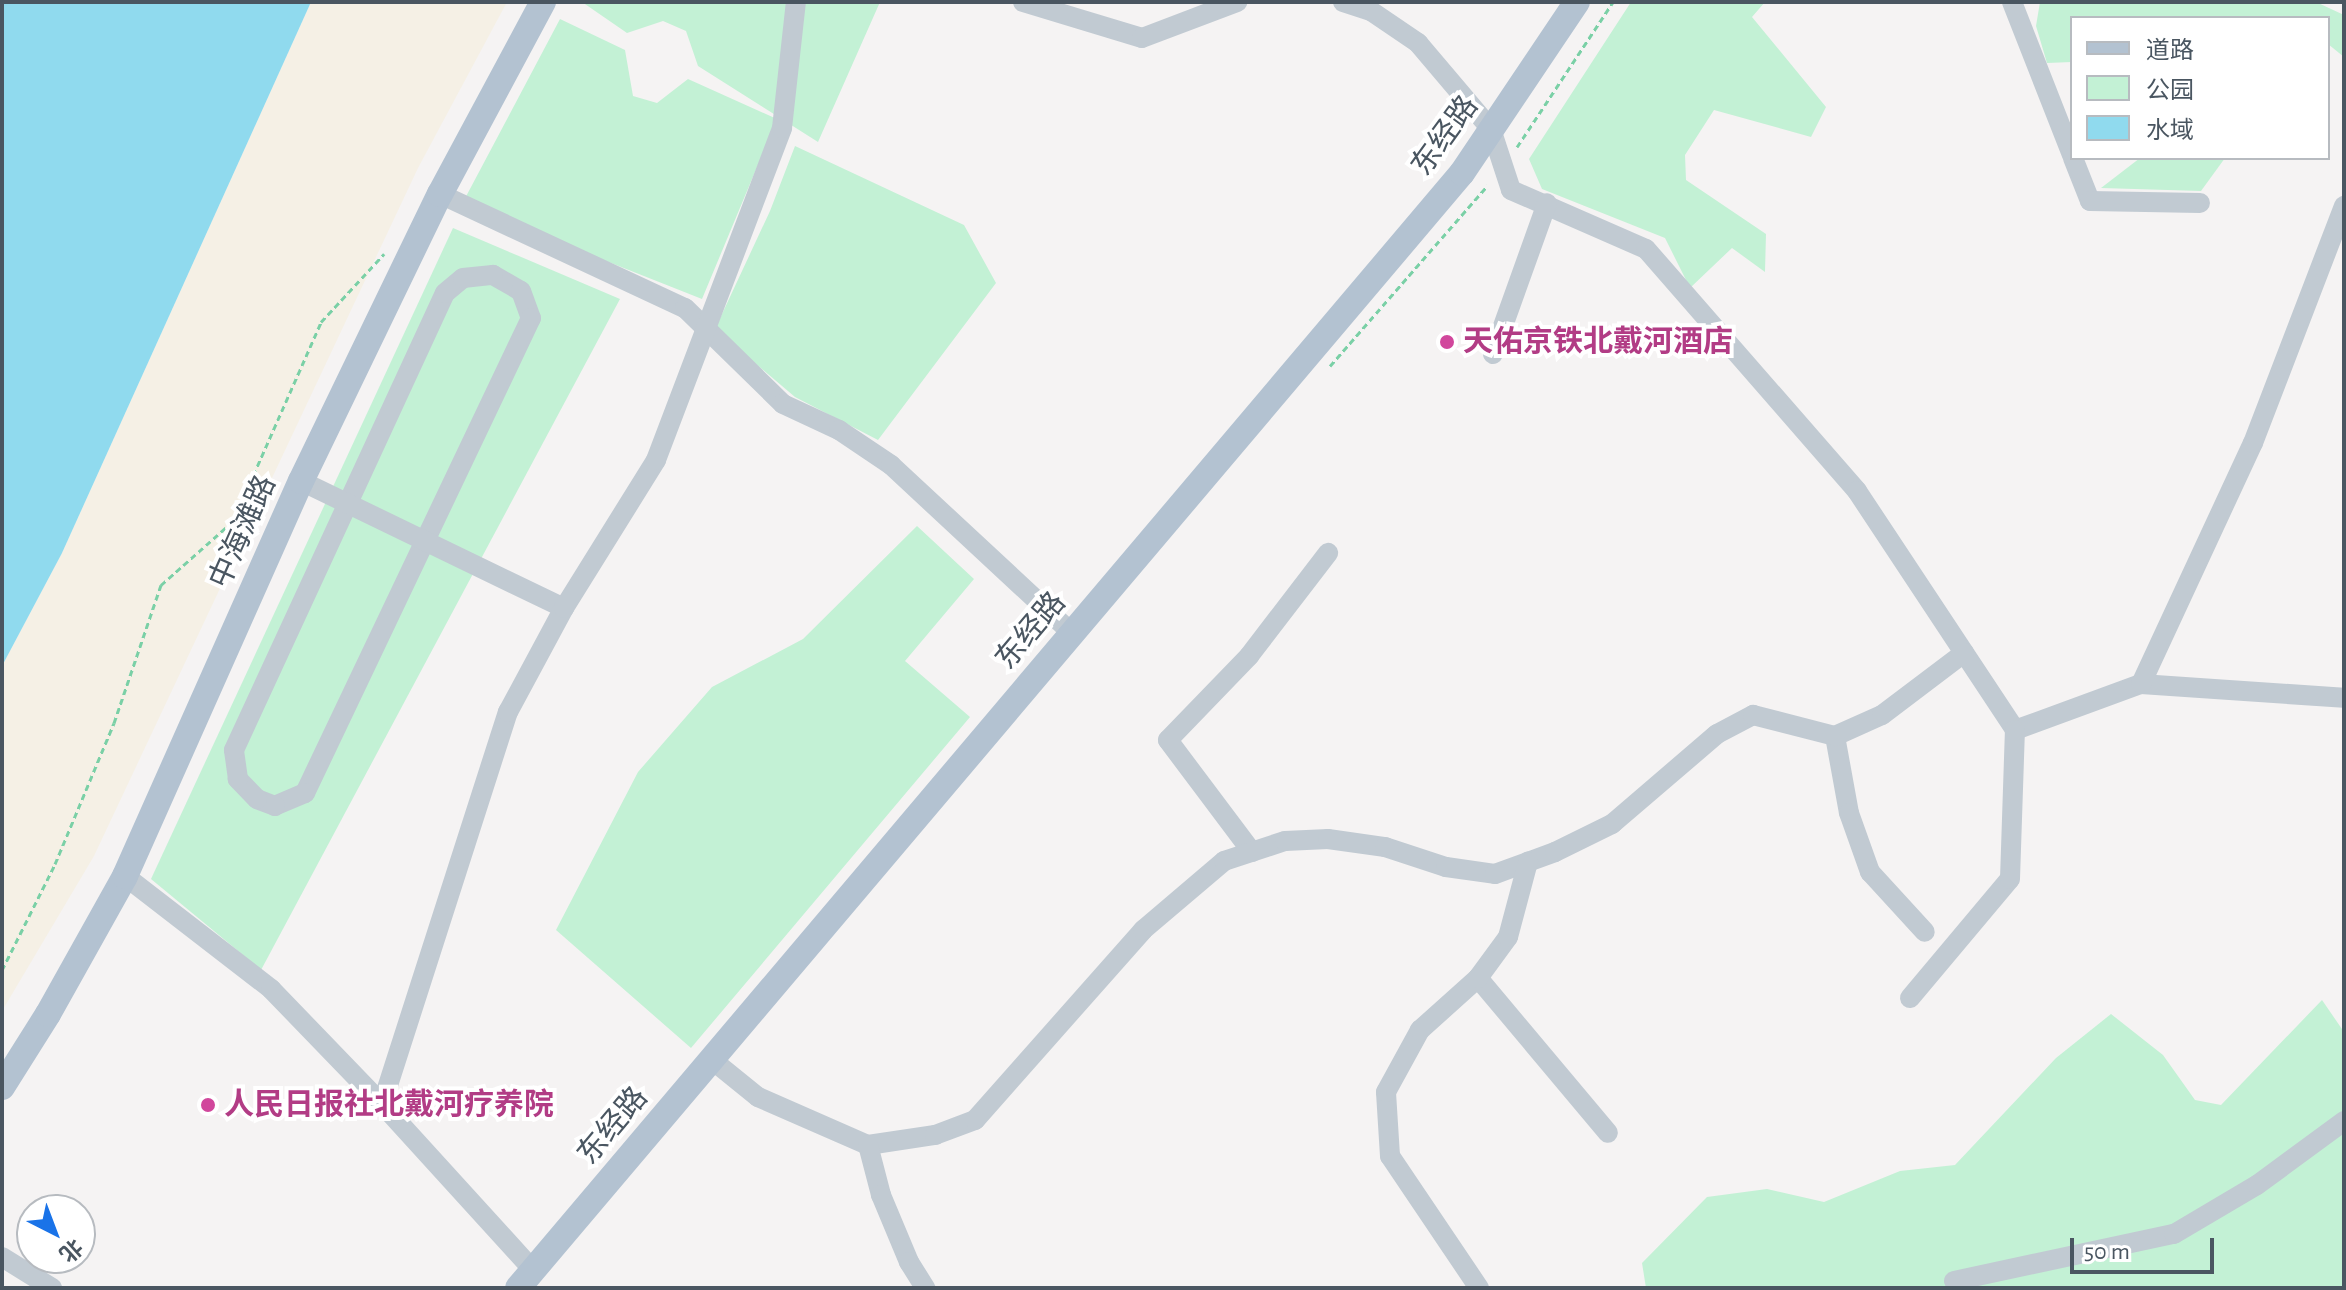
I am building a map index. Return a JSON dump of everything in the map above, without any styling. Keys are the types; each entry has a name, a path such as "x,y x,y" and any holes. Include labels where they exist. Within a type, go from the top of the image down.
{"main road":[{"name":"中海滩路","path":"2,1087 48,1014 125,876 301,481 440,194 543,2"},
{"name":"东经路","path":"525,1279 1462,173 1577,2"}],"street":[{"path":"382,1104 508,712 564,608 656,460 782,128 796,2"},
{"path":"1023,2 1142,38 1237,2"},
{"path":"1343,2 1371,11 1418,43 1491,129 1511,190 1547,203 1646,249 1857,491 2015,730 2010,879 1910,998"},
{"path":"2012,2 2070,148"},
{"path":"2075,160 2090,201 2200,203"},
{"path":"440,194 685,308 783,404 839,430 891,465 1072,633"},
{"path":"1493,354 1547,203"},
{"path":"2141,684 2253,443 2344,206"},
{"path":"493,275 521,291 531,318 425,542 305,793 275,806 257,799 238,779 234,750 348,507 445,293 463,278 493,275"},
{"path":"301,481 348,507 564,608"},
{"path":"1252,852 1168,740 1249,656 1328,553"},
{"path":"711,1059 758,1097 868,1145 935,1135 975,1120 1143,930 1224,861 1285,841 1328,839 1385,847 1446,867 1495,874 1612,824 1717,734 1753,715 1835,736 1882,715 1964,653"},
{"path":"2015,730 2141,684 2344,698"},
{"path":"1835,736 1849,813 1870,872 1925,932"},
{"path":"1479,1288 1390,1156 1386,1092 1420,1030 1478,978 1508,937 1528,862"},
{"path":"125,876 271,989 382,1104 525,1279"},
{"path":"1478,978 1608,1133"},
{"path":"1954,1281 2174,1234 2257,1185 2344,1121"},
{"path":"868,1145 881,1195 909,1262 925,1288"},
{"path":"2,1257 52,1288"}],"path":[{"path":"2,970 55,864 114,723 161,585 233,521 321,322 389,248"}],"green space":[{"path":"582,2 880,2 818,142 698,66 686,31 663,21 627,33"},
{"path":"1631,2 1765,2 1752,17 1826,107 1811,137 1714,110 1685,155 1686,180 1766,234 1765,272 1732,248 1690,288 1665,238 1542,189 1529,159"},
{"path":"2040,2 2316,2 2344,15 2344,57 2330,46 2330,16 2070,16 2070,62 2047,63 2036,26"},
{"path":"560,19 625,50 633,96 657,103 688,79 777,119 702,299 462,204"},
{"path":"795,146 964,225 996,283 878,440 795,397 715,329 770,211"},
{"path":"2137,160 2224,160 2201,191 2101,188"},
{"path":"453,228 620,299 261,970 151,879"},
{"path":"917,526 974,579 905,661 970,717 691,1048 556,930 638,772 712,687 803,639"},
{"path":"2322,1000 2344,1032 2342,1288 1646,1288 1642,1263 1707,1197 1767,1189 1824,1202 1900,1171 1955,1165 2056,1058 2111,1014 2163,1055 2195,1100 2221,1105"}],"sand":[{"path":"311,2 507,2 418,168 94,856 2,1011 2,666 62,553"}],"water":[{"path":"2,2 311,2 62,553 2,666"}],"place":[{"name":"天佑京铁北戴河酒店","path":"1447,342"},
{"name":"人民日报社北戴河疗养院","path":"208,1105"}]}
